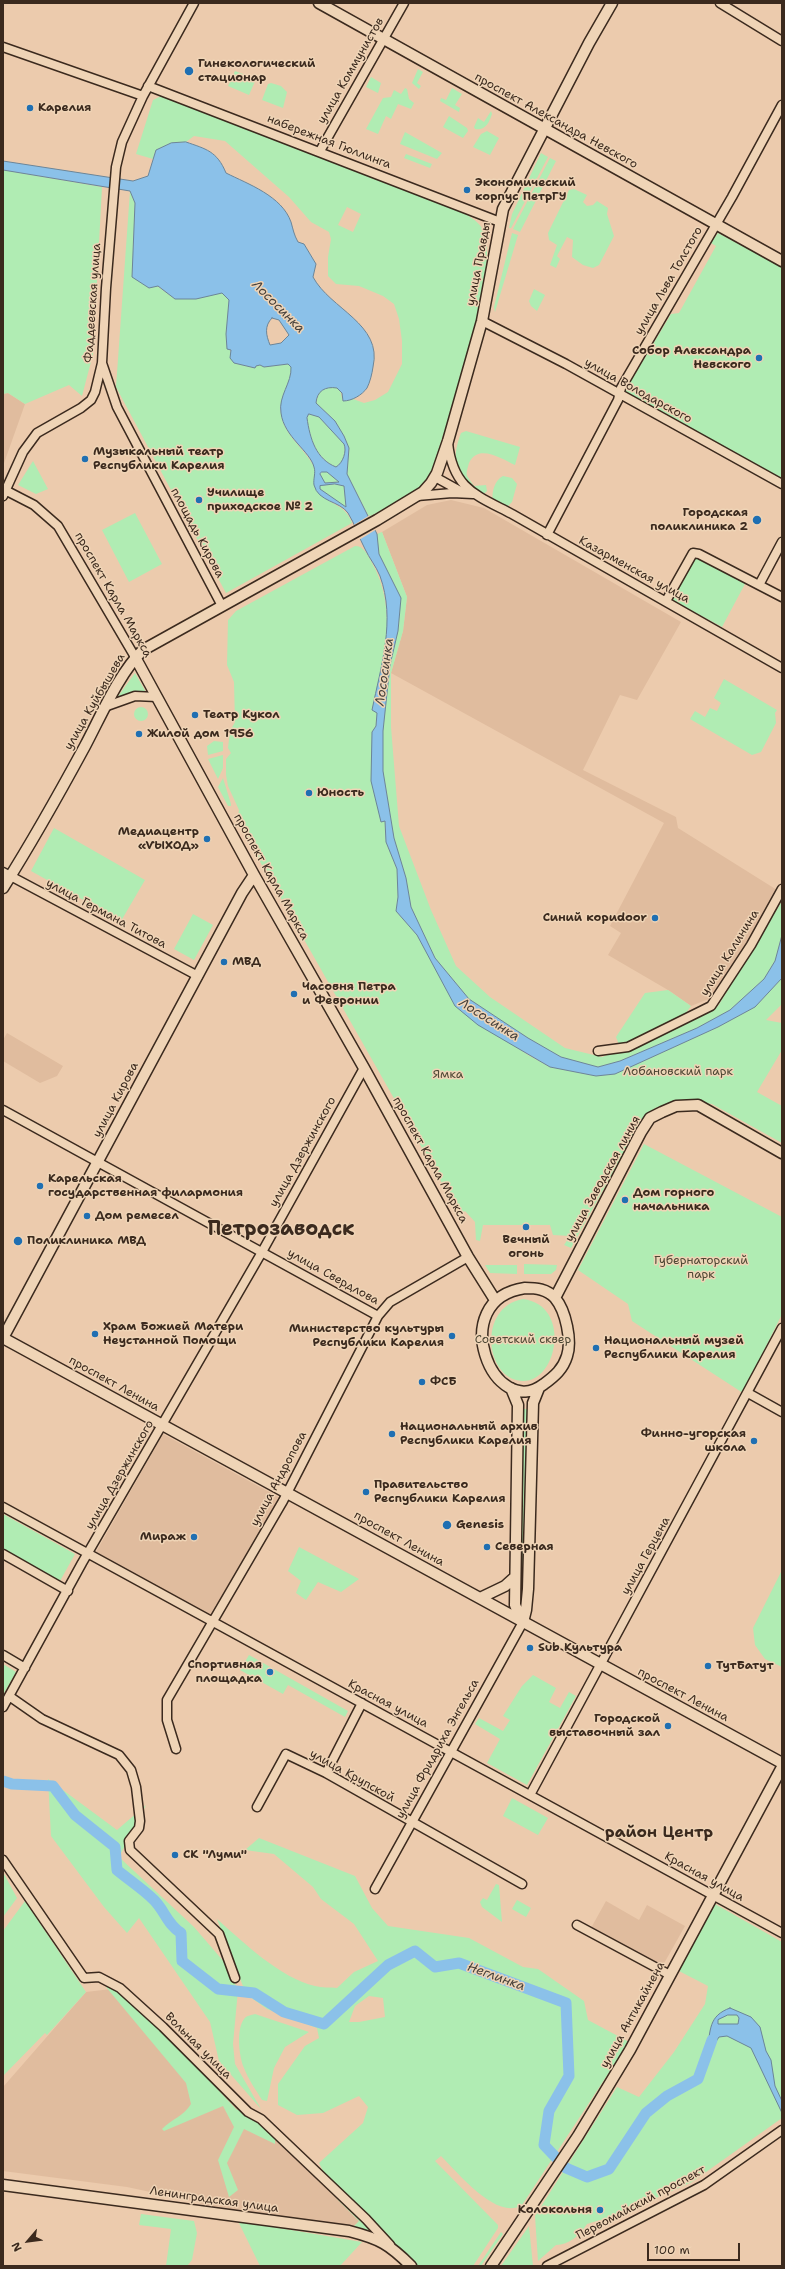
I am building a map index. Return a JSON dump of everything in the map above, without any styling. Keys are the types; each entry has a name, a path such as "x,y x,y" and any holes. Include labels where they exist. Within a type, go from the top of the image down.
{"main road":[{"name":"проспект Александра Невского","path":"319,3 782,261"},
{"name":"улица Правды","path":"348,537 427,489 436,475 448,441 482,321 500,222 508,197 589,43 612,3"},
{"name":"улица Куйбышева","path":"3,888 7,874 136,657 143,650 348,537"},
{"name":"проспект Карла Маркса","path":"136,657 254,876 364,1068 468,1257 495,1300"},
{"name":"улица Кирова","path":"3,1338 242,893 254,876"},
{"name":"улица Заводская линия","path":"555,1298 641,1132 650,1118 676,1106 698,1105 782,1153"},
{"path":"525,1288 536,1288 546,1291 555,1298 561,1308 566,1326 568,1353 564,1363 556,1375 539,1388 530,1391 511,1388 500,1381 492,1372 482,1350 482,1333 495,1300 507,1292 525,1288"},
{"name":"проспект Ленина","path":"3,1338 782,1763"},
{"path":"511,1388 518,1405 515,1588 517,1612 523,1622"},
{"name":"улица Фридриха Энгельса","path":"523,1622 528,1589 533,1403 539,1388"},
{"path":"480,1598 505,1586 515,1577"},
{"path":"515,1588 522,1592 528,1589"},
{"name":"улица Антикайнена","path":"491,2266 578,2136 630,2050 782,1767"},
{"name":"Ленинградская улица","path":"3,2184 349,2231 372,2237 390,2245 411,2266"}],"street":[{"name":"Фаддеевская улица","path":"4,492 23,452 37,434 81,408 91,400 95,392 102,363 113,198 116,167 122,142 148,86 194,3"},
{"name":"улица Коммунистов","path":"320,151 404,3"},
{"path":"720,3 782,41"},
{"path":"3,47 143,96"},
{"name":"набережная Гюллинга","path":"148,86 320,151 500,222"},
{"name":"улица Льва Толстого","path":"547,534 618,400 619,394 782,105"},
{"name":"улица Володарского","path":"482,321 619,394 782,484"},
{"name":"площадь Кирова","path":"102,363 117,407 222,606"},
{"path":"448,441 451,460 463,489"},
{"path":"436,475 463,489"},
{"path":"417,496 463,489"},
{"name":"Казарменская улица","path":"463,489 547,534 782,668"},
{"name":"проспект Карла Маркса","path":"4,492 34,505 58,526 136,657"},
{"path":"759,585 782,542"},
{"path":"666,601 693,553 759,585 782,598"},
{"path":"107,706 135,696 157,697"},
{"name":"улица Германа Титова","path":"7,874 198,976"},
{"name":"улица Калинина","path":"598,1051 628,1047 711,1006 751,944 782,889"},
{"name":"улица Дзержинского","path":"3,1706 88,1553 163,1426 262,1252 364,1068"},
{"name":"улица Свердлова","path":"3,1110 378,1316"},
{"name":"улица Андропова","path":"176,1749 167,1720 166,1700 287,1494 378,1316 390,1302 468,1257"},
{"name":"улица Герцена","path":"530,1795 782,1328"},
{"path":"748,1393 782,1412"},
{"name":"Красная улица","path":"3,1507 782,1933"},
{"path":"3,1554 66,1594"},
{"name":"улица Фридриха Энгельса","path":"375,1889 523,1622"},
{"path":"3,1655 25,1668"},
{"path":"9,1696 42,1719 118,1755 131,1770 136,1787 140,1821 139,1828 129,1841 130,1850 219,1934 235,1978"},
{"path":"326,1773 362,1703"},
{"name":"улица Крупской","path":"257,1807 286,1754 326,1773 522,1884"},
{"name":"Вольная улица","path":"3,1860 84,1978 99,1978 120,1988 163,2027 248,2112 261,2119 366,2219 390,2245"},
{"path":"577,1925 670,1975"},
{"name":"Первомайский проспект","path":"548,2266 704,2185 782,2130"}],"shaded area":[{"path":"8,393 25,404 3,466 3,394"},
{"path":"451,500 484,508 681,622 637,700 620,695 583,770 676,817 678,828 777,890 746,946 711,998 691,1006 668,990 608,955 621,933 610,926 664,823 391,673 403,631 407,597 382,532 427,505"},
{"path":"7,1033 63,1066 57,1076 40,1083 3,1061 3,1040"},
{"path":"163,1434 280,1498 210,1615 96,1552"},
{"path":"606,1901 639,1920 647,1905 685,1926 662,1967 591,1928"},
{"path":"120,1988 360,2221 352,2228 210,2208 197,2202 127,2187 3,2171 3,2087 86,1992"}],"green space":[{"path":"418,69 423,72 417,83 421,86 419,89 412,83"},
{"path":"235,71 256,79 249,95 228,86"},
{"path":"371,77 381,83 378,93 366,87"},
{"path":"271,83 281,86 287,92 283,108 262,100 268,84"},
{"path":"405,88 407,89 409,99 414,103 411,109 398,104 391,119 386,116 378,134 366,129 383,98 391,97 394,90 401,94"},
{"path":"452,88 462,94 455,105 460,108 459,112 440,101 441,98 446,100"},
{"path":"163,95 461,211 480,225 487,247 486,275 479,310 459,386 431,474 426,484 418,490 369,517 347,474 349,448 344,436 335,421 316,403 319,392 330,387 335,387 341,392 343,401 353,399 364,403 375,400 388,392 402,364 402,341 399,319 394,304 383,296 359,286 336,284 328,276 328,257 331,239 329,232 311,222 289,197 225,141 194,136 186,142 171,143 156,150 153,159 136,154 153,100","holes":["347,207 361,214 353,232 338,225"]},
{"path":"491,111 492,114 486,126 481,129 475,129 474,127 478,118 484,122"},
{"path":"449,116 467,128 468,131 463,138 443,127"},
{"path":"487,131 499,138 490,155 473,147 481,134"},
{"path":"405,132 442,153 437,159 400,144"},
{"path":"541,153 548,157 511,228 509,228 512,214"},
{"path":"406,154 432,164 430,168 404,158"},
{"path":"550,158 556,161 520,232 513,229"},
{"path":"3,170 102,187 93,354 82,396 69,385 25,404 8,393 3,394"},
{"path":"574,189 587,195 583,202 587,206 593,205 597,201 608,208 607,214 614,236 599,265 593,268 583,265 572,257 573,240 567,237 557,256 560,259 556,268 550,265 557,245 549,240 548,233 569,190"},
{"path":"130,191 135,203 132,277 157,286 175,299 196,299 222,292 229,300 226,334 227,349 230,350 234,363 254,368 260,365 264,367 288,364 291,367 291,373 281,402 281,414 283,421 290,435 313,465 315,471 315,485 318,491 327,500 341,508 349,516 352,523 226,593 116,387"},
{"path":"512,233 518,235 495,312 494,307"},
{"path":"718,233 782,267 782,479 625,394 625,391 671,314 679,313 716,246 711,243"},
{"path":"534,289 545,295 537,311 531,306 529,301"},
{"path":"309,414 319,417 344,444 344,457 341,463 336,467 323,458 315,447 308,426 307,418"},
{"path":"466,431 520,447 515,465 490,454 478,454 473,457 469,463 467,476 474,486 486,485 487,491 484,494 467,482 461,476 458,469 456,453 458,443 461,433"},
{"path":"33,461 48,489 36,494 18,485"},
{"path":"322,472 327,472 339,482 325,483 320,474"},
{"path":"503,476 512,478 517,484 512,502 507,507 493,501 493,490 498,480"},
{"path":"335,484 344,486 346,508 320,489 320,486"},
{"path":"135,513 162,564 129,582 102,530"},
{"path":"382,532 407,597 403,631 391,673 391,727 399,826 431,910 456,966 490,997 565,1048 602,1057 621,1050 616,1037 645,993 668,990 691,1006 675,1028 718,1006 782,901 782,935 775,961 764,979 730,1010 697,1028 620,1061 598,1067 561,1057 528,1038 469,999 435,958 411,907 406,878 394,838 383,771 383,731 390,665 398,631 401,598 379,554 377,534"},
{"path":"355,546 361,547 371,561 380,580 385,601 387,642 385,663 376,726 372,732 381,822 385,821 386,842 397,869 398,897 396,911 417,935 455,1005 528,1055 550,1067 596,1076 615,1074 718,1027 755,1007 782,978 782,1004 766,1020 782,1023 782,1050 757,1092 782,1106 782,1143 712,1104 681,1100 655,1108 634,1134 571,1248 564,1245 570,1236 553,1235 550,1225 483,1225 480,1241 476,1240 475,1222 465,1211 460,1215 237,821 239,810 228,786 226,775 226,759 231,753 228,748 230,731 235,722 234,682 227,665 228,620 236,611"},
{"path":"700,558 746,582 722,627 670,599 694,559"},
{"path":"135,673 147,694 128,694 116,699"},
{"path":"724,679 777,710 775,713 776,723 761,752 752,755 690,719 695,711 705,717 710,708 717,711 721,703 714,698"},
{"path":"141,707 146,709 148,714 146,719 141,721 136,719 134,714 136,709"},
{"path":"214,741 223,742 223,751 208,755 207,746"},
{"path":"223,755 223,768 218,779 208,759"},
{"path":"223,778 231,806 228,806 218,787"},
{"path":"54,828 145,880 121,921 31,871"},
{"path":"193,914 213,925 194,960 174,949"},
{"name":"Губернаторский парк","path":"644,1144 782,1217 782,1314 743,1393 632,1321 628,1304 578,1270"},
{"path":"524,1264 557,1265 556,1270 551,1274 524,1274"},
{"path":"485,1265 517,1265 517,1274 490,1273"},
{"name":"Советский сквер","path":"523,1299 539,1304 549,1315 554,1328 554,1343 551,1358 544,1370 534,1378 522,1381 510,1377 500,1368 494,1356 491,1342 493,1328 498,1315 508,1305"},
{"path":"522,1409 528,1409 526,1582 522,1586 519,1582"},
{"path":"3,1514 75,1554 60,1581 3,1549"},
{"path":"299,1547 359,1579 341,1592 318,1582 306,1600 296,1593 301,1581 288,1571"},
{"path":"782,1570 782,1667 765,1659 755,1645 753,1628"},
{"path":"249,1655 348,1711 345,1717 288,1685 283,1694 240,1670"},
{"path":"3,1664 16,1672 3,1695"},
{"path":"533,1675 556,1688 549,1702 560,1708 569,1692 576,1696 527,1785 487,1763 500,1739 475,1724 479,1718 503,1731 510,1720 503,1716 522,1686"},
{"path":"48,1779 117,1830 146,1805 119,1857 194,1927 225,1963 238,1990 233,2044 235,2064 261,2109 219,2061 210,2022 139,1918 127,1933 104,1907 51,1836"},
{"path":"512,1798 548,1818 538,1835 503,1816"},
{"path":"259,1838 355,1876 372,1908 388,1926 469,1938 523,1967 538,1969 584,2001 588,2020 629,2042 522,2205 512,2208 501,2206 490,2201 478,2193 441,2156 435,2161 498,2225 498,2228 473,2266 416,2266 388,2240 363,2230 352,2228 359,2221 337,2199 319,2163 363,2123 368,2107 359,2096 323,2113 297,2115 278,2105 278,2084 305,2046 319,2038 317,2028 267,2009 246,1994 217,1919 250,1948 275,1967 302,1982 315,1986 337,1988 354,1972 378,1961 354,1924 321,1899 313,1887 274,1854 245,1850","holes":["369,1996 383,1998 385,2017 359,2022 349,2022 355,2006"]},
{"path":"3,1872 17,1898 3,1917"},
{"path":"496,1884 499,1885 502,1922 482,1907 480,1902 483,1898 487,1900"},
{"path":"517,1900 531,1908 526,1917 512,1909"},
{"path":"25,1901 86,1992 47,2035 45,2033 3,2076 3,1931"},
{"path":"715,1904 782,1942 782,2118 692,2182 605,2221 600,2220 587,2224 574,2239 561,2245 556,2245 538,2261 535,2216 617,2087 639,2097 674,2052 705,2004 708,1986 679,1971"},
{"path":"109,1985 140,2010 188,2057 236,2109 260,2119 275,2134 275,2144 244,2129 227,2163 238,2190 229,2197 218,2160 234,2127 223,2106 164,2131 162,2129 185,2112 191,2104 186,2083 106,1987"},
{"path":"255,2014 309,2032 285,2047 274,2068 267,2101 262,2100 248,2076 242,2063 239,2043 241,2024 246,2017"},
{"path":"141,2214 194,2221 197,2233 192,2260 187,2266 166,2266 171,2229 139,2225"},
{"path":"238,2221 362,2242 340,2266 260,2266"},
{"path":"529,2226 533,2266 501,2266"},
{"path":"501,2232 503,2234 481,2266 478,2266"}],"water":[{"name":"Лососинка","path":"186,142 205,149 215,155 226,173 254,186 280,205 287,213 298,242 304,244 316,264 313,277 331,299 363,328 370,339 374,352 373,367 369,383 365,391 353,399 343,401 342,393 337,388 329,388 320,392 316,403 335,421 344,436 349,448 347,474 377,534 379,554 401,598 398,631 390,665 383,731 383,771 394,838 406,878 411,907 435,958 469,999 528,1038 561,1057 598,1067 620,1061 697,1028 730,1010 764,979 775,961 782,935 782,978 755,1007 718,1027 615,1074 596,1076 550,1067 478,1025 455,1006 417,935 396,911 398,897 397,869 386,842 385,821 381,822 371,781 372,732 376,726 377,713 372,710 383,660 387,626 385,593 380,576 348,513 340,506 324,498 316,491 314,485 315,469 312,461 283,422 281,401 291,373 291,367 288,364 264,367 260,365 256,366 255,368 234,363 230,358 231,350 227,349 226,334 229,300 222,293 196,299 175,299 158,286 149,288 132,277 135,203 130,191 3,170 3,161 133,181 148,176 156,150 171,143","holes":["272,318 279,320 289,335 281,343 270,345 266,331 269,321","309,414 319,417 344,444 344,457 341,463 336,467 323,459 319,454 312,441 307,418","322,472 327,472 339,482 325,483 320,474","335,484 344,486 346,507 320,489 320,486"]},
{"path":"730,2008 751,2017 760,2027 766,2051 771,2060 775,2086 782,2101 782,2113 751,2048 727,2036 719,2037 708,2054 707,2050 712,2024 718,2015","holes":["728,2015 737,2015 739,2018 738,2024 718,2024 718,2020"]}],"pier":[{"path":"370,515 377,529 359,540 352,526"}],"waterway":[{"name":"Неглинка","path":"3,1781 12,1784 53,1786 75,1815 115,1847 117,1870 154,1900 172,1926 181,1933 182,1961 218,1989 254,1993 284,2012 324,2024 388,1965 415,1951 435,1967 459,1963 566,2003 569,2076 549,2111 544,2145 566,2168 587,2177 609,2169 646,2113 667,2096 698,2079 712,2040"}],"place":[{"name":"Гинекологический стационар","path":"189,71"},
{"name":"Карелия","path":"30,108"},
{"name":"Экономический корпус ПетрГУ","path":"467,190"},
{"name":"Собор Александра Невского","path":"759,358"},
{"name":"Музыкальный театр Республики Карелия","path":"85,459"},
{"name":"Училище приходское № 2","path":"199,500"},
{"name":"Городская поликлиника 2","path":"757,520"},
{"name":"Театр Кукол","path":"195,715"},
{"name":"Жилой дом 1956","path":"139,734"},
{"name":"Юность","path":"309,793"},
{"name":"Медиацентр «ѴЫХОД»","path":"207,839"},
{"name":"Синий кориdoor","path":"655,918"},
{"name":"МВД","path":"224,962"},
{"name":"Часовня Петра и Февронии","path":"294,994"},
{"name":"Карельская государственная филармония","path":"40,1186"},
{"name":"Дом горного начальника","path":"625,1200"},
{"name":"Дом ремесел","path":"87,1216"},
{"name":"Вечный огонь","path":"526,1227"},
{"name":"Поликлиника МВД","path":"18,1241"},
{"name":"Храм Божией Матери Неустанной Помощи","path":"95,1334"},
{"name":"Министерство культуры Республики Карелия","path":"452,1336"},
{"name":"Национальный музей Республики Карелия","path":"596,1348"},
{"name":"ФСБ","path":"422,1382"},
{"name":"Национальный архив Республики Карелия","path":"392,1434"},
{"name":"Финно-угорская школа","path":"754,1441"},
{"name":"Правительство Республики Карелия","path":"366,1492"},
{"name":"Genesis","path":"447,1525"},
{"name":"Мираж","path":"194,1537"},
{"name":"Северная","path":"487,1547"},
{"name":"Sub Культура","path":"530,1648"},
{"name":"ТутБатут","path":"708,1666"},
{"name":"Спортивная площадка","path":"270,1672"},
{"name":"Городской выставочный зал","path":"668,1726"},
{"name":"СК \"Луми\"","path":"175,1855"},
{"name":"Колокольня","path":"600,2210"}],"district":[{"name":"Петрозаводск","path":"281,1230"},
{"name":"район Центр","path":"659,1833"}],"park label":[{"name":"Лобановский парк","path":"678,1072"},
{"name":"Ямка","path":"448,1075"}]}
